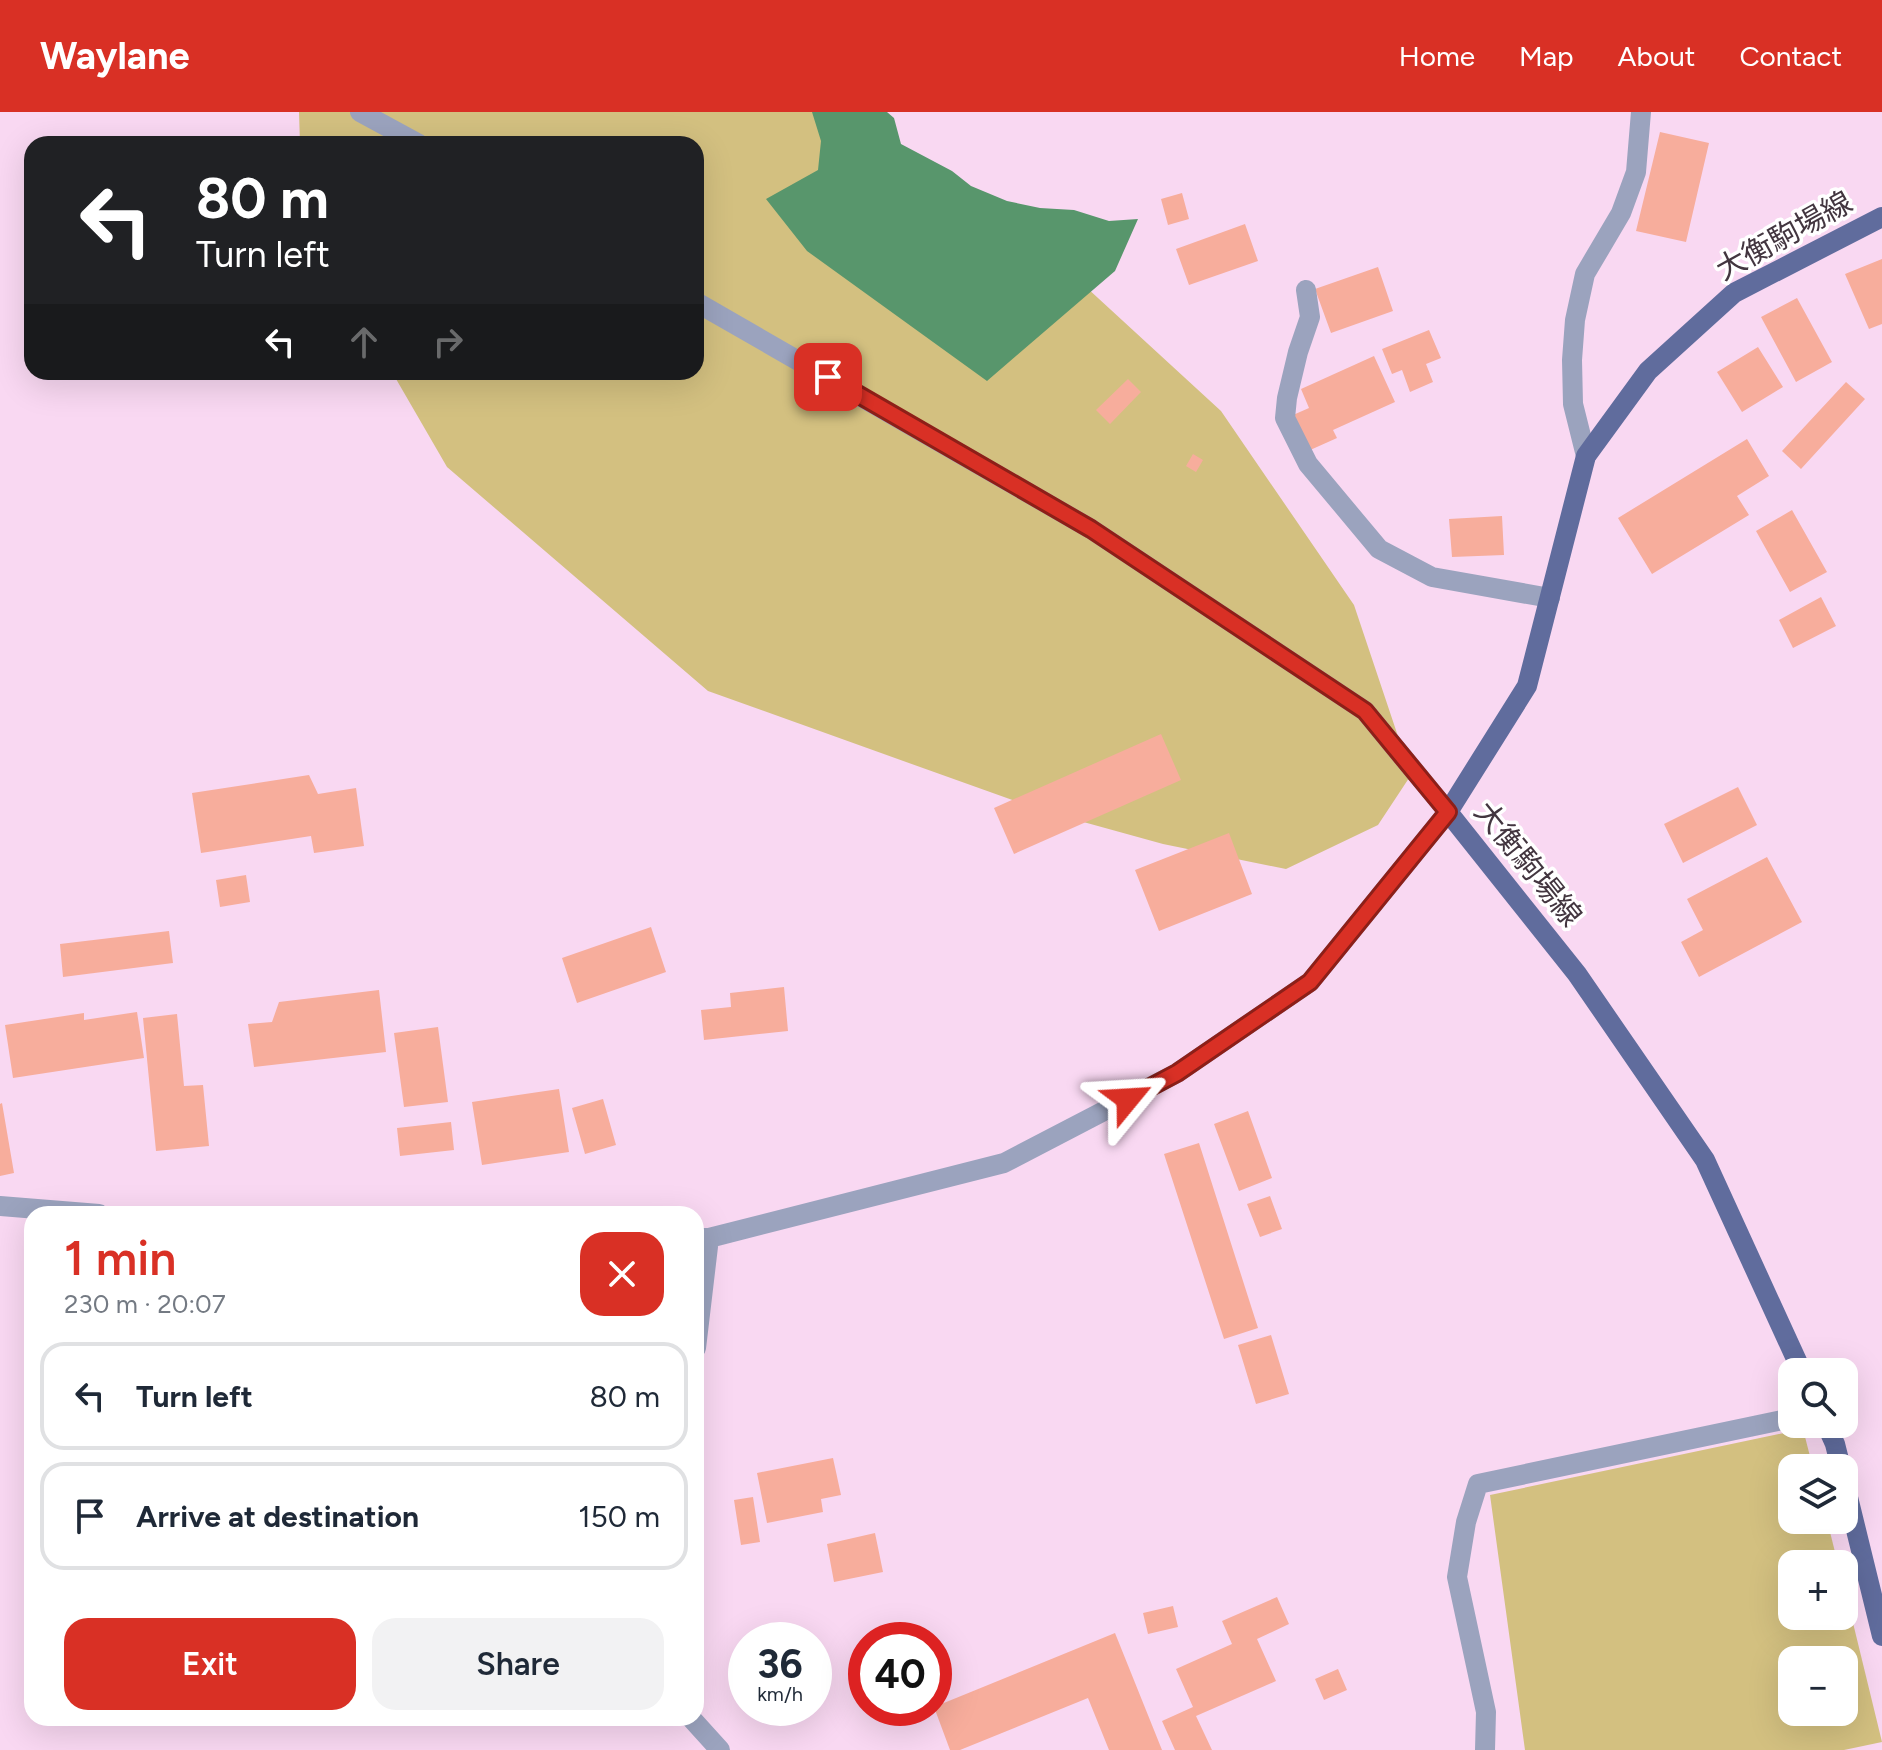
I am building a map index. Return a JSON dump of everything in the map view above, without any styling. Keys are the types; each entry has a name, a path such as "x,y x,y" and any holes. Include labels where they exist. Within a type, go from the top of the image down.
{"main road":[{"name":"大衡駒場線","path":"1796,1358 1705,1160 1577,974 1448,812 1527,686 1586,456 1648,371 1734,293 1882,217"},
{"path":"1857,1534 1882,1636"}],"street":[{"path":"360,112 404,136"},
{"path":"1586,456 1573,404 1575,320 1585,274 1621,213 1636,172 1641,112"},
{"path":"1306,290 1310,317 1287,398 1285,418 1308,464 1379,549 1432,577 1550,598"},
{"path":"704,307 1091,529 1365,711 1448,812 1310,982 1177,1073 1004,1163 704,1238"},
{"path":"0,1206 24,1208"},
{"path":"1485,1750 1486,1712 1457,1577 1466,1522 1478,1484 1778,1421"},
{"path":"698,1726 720,1750"}],"shaded area":[{"path":"299,112 826,112 1049,253 1221,411 1354,605 1411,775 1378,825 1286,869 1163,844 1040,810 708,691 447,467 397,380 704,380 704,136 300,136"},
{"path":"812,112 887,112 894,118 901,144 952,171 971,186 1007,201 1040,208 1074,210 1109,221 1138,219 1115,271 987,381 807,251 766,199 818,170 821,141"},
{"path":"1778,1434 1778,1438 1805,1438 1809,1454 1778,1454 1778,1534 1830,1534 1834,1550 1778,1550 1778,1630 1855,1630 1882,1742 1844,1750 1525,1750 1490,1495"}],"building":[{"path":"1660,132 1709,143 1686,242 1636,231"},
{"path":"1182,193 1189,219 1168,225 1161,199"},
{"path":"1245,224 1258,261 1189,285 1176,249"},
{"path":"1882,259 1882,324 1869,329 1845,274"},
{"path":"1378,267 1393,311 1331,333 1315,289"},
{"path":"1797,298 1832,362 1796,382 1761,317"},
{"path":"1429,330 1441,358 1426,364 1433,382 1410,392 1402,370 1392,374 1382,349"},
{"path":"1758,347 1783,387 1742,412 1717,372"},
{"path":"1374,356 1395,402 1333,430 1337,438 1308,451 1293,415 1309,408 1301,389"},
{"path":"1128,379 1141,392 1110,424 1096,410"},
{"path":"1846,382 1865,399 1801,469 1782,451"},
{"path":"1747,439 1769,476 1737,496 1749,515 1652,574 1618,518"},
{"path":"1193,454 1203,460 1196,472 1186,466"},
{"path":"1792,510 1827,572 1790,592 1756,531"},
{"path":"1502,516 1504,555 1452,557 1449,519"},
{"path":"1821,597 1836,626 1793,648 1779,620"},
{"path":"1161,734 1181,780 1014,854 994,808"},
{"path":"309,775 318,794 356,788 364,846 314,853 311,836 201,853 192,793"},
{"path":"1738,787 1757,825 1683,863 1664,824"},
{"path":"1229,833 1252,894 1159,931 1135,870"},
{"path":"1767,857 1802,922 1699,977 1681,942 1703,930 1687,899"},
{"path":"246,875 250,902 220,907 216,880"},
{"path":"651,927 666,972 577,1003 562,958"},
{"path":"169,931 173,963 63,977 60,944"},
{"path":"784,987 788,1031 704,1040 701,1010 731,1007 730,993"},
{"path":"379,990 386,1052 254,1067 248,1024 272,1022 279,1002"},
{"path":"137,1012 144,1058 13,1078 5,1025 84,1013 84,1020"},
{"path":"177,1014 184,1086 203,1085 209,1146 156,1151 143,1018"},
{"path":"438,1027 448,1102 404,1107 394,1033"},
{"path":"559,1089 569,1152 482,1165 472,1102"},
{"path":"603,1099 616,1145 585,1154 572,1108"},
{"path":"0,1104 14,1173 0,1176"},
{"path":"1248,1111 1272,1178 1239,1191 1214,1124"},
{"path":"451,1122 454,1150 400,1156 397,1128"},
{"path":"1199,1143 1258,1328 1224,1339 1164,1154"},
{"path":"1270,1196 1282,1229 1260,1237 1247,1204"},
{"path":"1271,1335 1289,1394 1256,1404 1238,1345"},
{"path":"833,1458 841,1495 821,1499 823,1512 767,1523 757,1473"},
{"path":"753,1497 760,1542 741,1545 734,1500"},
{"path":"875,1533 883,1572 834,1582 827,1544"},
{"path":"1277,1597 1289,1624 1257,1639 1276,1681 1196,1716 1212,1750 1175,1750 1162,1721 1193,1707 1176,1669 1232,1644 1222,1621"},
{"path":"1173,1606 1178,1627 1148,1634 1143,1613"},
{"path":"1115,1633 1162,1750 1109,1750 1088,1698 960,1750 950,1750 941,1726 952,1726 952,1700"},
{"path":"1338,1669 1347,1690 1324,1700 1315,1679"}],"route":[{"path":"828,377 1091,529 1365,711 1448,812 1310,982 1177,1073 1128,1099"}]}
